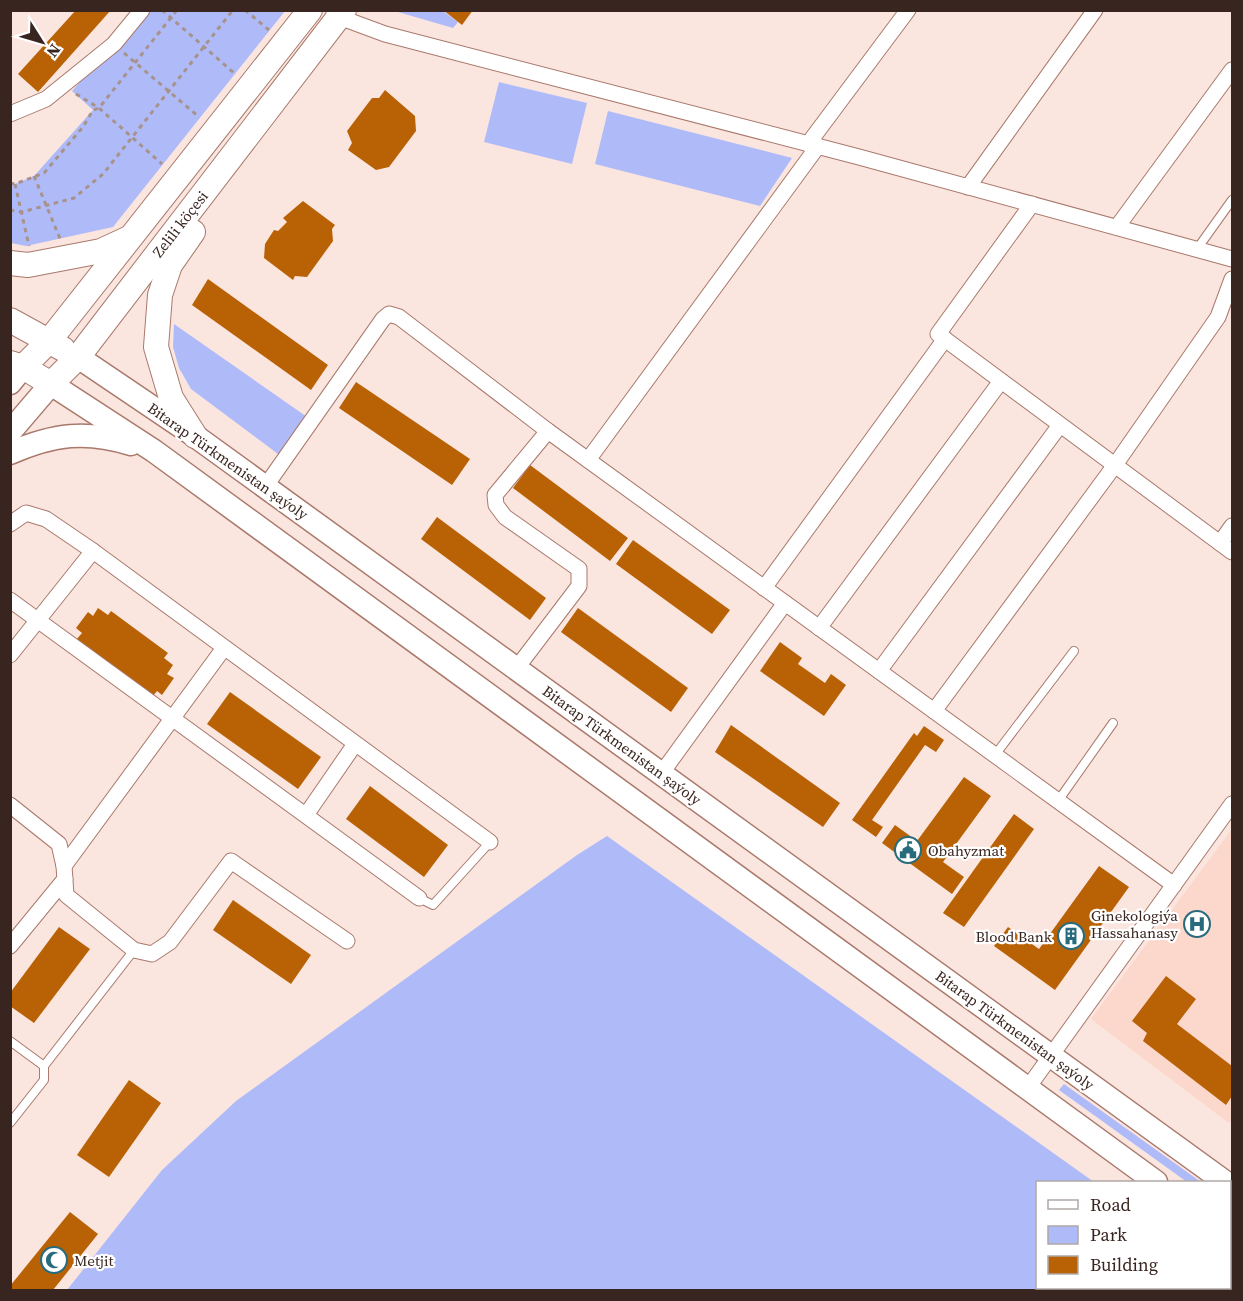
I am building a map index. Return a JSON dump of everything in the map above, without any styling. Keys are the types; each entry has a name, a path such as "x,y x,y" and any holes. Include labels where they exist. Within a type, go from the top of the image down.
{"main road":[{"name":"Zelili köçesi","path":"15,371 49,341 310,10"},
{"name":"Zelili köçesi","path":"10,432 51,384 78,357 338,13"},
{"path":"195,436 171,398 156,347 160,295 170,266 223,189 219,173"},
{"path":"10,263 28,265 101,251 132,236"},
{"name":"Bitarap Türkmenistan şaýoly","path":"10,320 78,357 195,436 1224,1181"},
{"path":"15,371 51,384 154,450 1155,1181"},
{"path":"10,453 68,434 108,436 154,450"}],"street":[{"path":"10,114 46,99 114,44 142,10"},
{"path":"588,460 908,10"},
{"path":"968,187 1095,10"},
{"path":"338,13 385,34 813,145 1233,259"},
{"path":"1117,227 1233,70"},
{"path":"1032,204 938,334 1226,548 1233,526"},
{"path":"934,711 1115,465 1218,317 1233,279"},
{"path":"266,487 383,320 389,314 399,317 548,431 1174,885"},
{"path":"764,588 945,339"},
{"path":"819,628 1001,381"},
{"path":"879,671 1060,425"},
{"path":"516,669 579,586 579,569 505,517 496,505 495,495 548,431"},
{"path":"10,524 26,513 46,519 490,842"},
{"path":"10,655 93,551"},
{"path":"10,600 419,898"},
{"path":"661,774 785,603"},
{"path":"10,946 224,648"},
{"path":"306,815 355,744"},
{"path":"1027,1089 1233,804"},
{"path":"10,805 59,844 66,895 134,950 152,954 170,942 231,861 347,941"}],"lane":[{"path":"1197,249 1233,200"},
{"path":"995,755 1074,651"},
{"path":"1058,801 1113,723"},
{"path":"419,898 433,905 490,842"},
{"path":"10,1122 44,1080 44,1066 134,950"},
{"path":"10,1041 44,1066"}],"path":[{"path":"162,10 234,73"},
{"path":"29,246 13,183 44,173 93,110 99,108 177,10"},
{"path":"10,210 22,212 74,198 103,174 233,10"},
{"path":"245,10 270,30"},
{"path":"114,44 199,117"},
{"path":"72,91 99,108 162,164"},
{"path":"34,176 62,242"}],"shaded area":[{"name":"Ginekologiýa Hassahanasy","path":"1232,829 1232,1119 1229,1123 1091,1019"}],"green space":[{"path":"400,10 443,11 458,22 453,28 398,12"},
{"path":"142,11 285,11 113,227 26,246 11,243 10,183 15,184 34,176 93,110 72,91"},
{"path":"499,82 587,103 572,164 484,142"},
{"path":"608,111 792,158 760,206 595,164"},
{"path":"174,324 310,419 282,457 191,389 179,368 173,347"},
{"path":"607,836 1093,1181 1036,1181 1036,1289 1080,1289 67,1290 162,1170 236,1101 577,855"},
{"path":"1064,1084 1200,1181 1186,1181 1059,1090"}],"building":[{"path":"76,10 111,10 38,92 18,74"},
{"path":"443,10 473,10 462,25"},
{"path":"385,90 415,116 416,131 389,167 376,170 348,150 352,143 347,131 372,98 379,98"},
{"path":"303,201 335,225 332,229 333,241 307,277 295,276 293,280 264,258 265,244 274,230 278,231 287,222 283,218"},
{"path":"208,279 328,365 311,390 192,305"},
{"path":"356,382 470,459 452,485 339,408"},
{"path":"530,465 628,538 610,561 513,488"},
{"path":"437,517 546,598 530,620 421,539"},
{"path":"633,540 730,610 712,634 616,564"},
{"path":"98,608 108,615 111,611 168,653 164,658 173,665 167,674 174,678 162,695 157,691 153,696 76,640 82,633 76,628 88,612 93,616"},
{"path":"578,608 688,688 671,712 561,632"},
{"path":"780,642 802,658 798,664 825,683 831,674 846,685 824,716 760,671"},
{"path":"230,692 321,757 298,789 207,724"},
{"path":"731,725 840,803 823,827 715,752"},
{"path":"924,726 944,740 936,752 925,745 872,820 883,827 876,837 852,820 914,733 917,736"},
{"path":"964,777 991,796 943,862 964,877 952,894 882,843 895,825 917,841"},
{"path":"370,786 448,845 424,877 346,819"},
{"path":"1014,814 1034,829 964,927 943,913"},
{"name":"Blood Bank","path":"1099,866 1129,887 1055,990 994,946 1008,927 1039,949"},
{"path":"233,900 311,955 291,984 213,930"},
{"path":"59,927 90,949 34,1023 10,1006 10,993"},
{"path":"1166,976 1196,999 1177,1024 1232,1066 1232,1096 1226,1105 1143,1041 1147,1033 1132,1021"},
{"path":"129,1080 161,1103 109,1177 77,1155"},
{"name":"Metjit","path":"70,1212 98,1234 53,1290 10,1290 10,1286"}],"place":[{"name":"Obahyzmat","path":"908,850"},
{"name":"Ginekologiýa Hassahanasy","path":"1197,924"},
{"name":"Blood Bank","path":"1071,936"},
{"name":"Metjit","path":"54,1260"}]}
